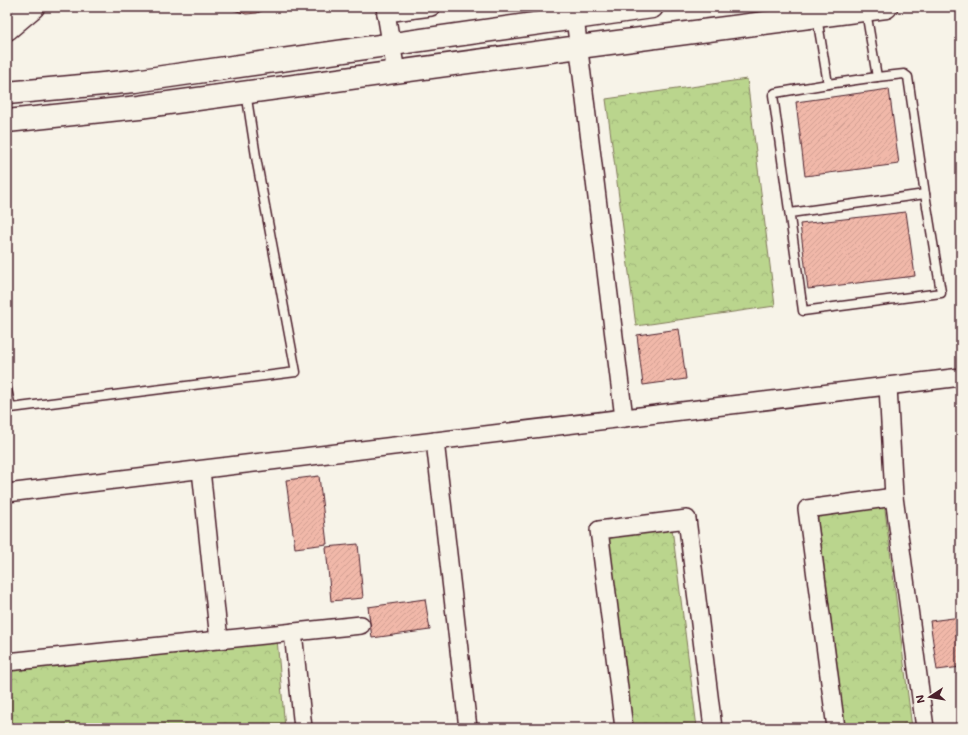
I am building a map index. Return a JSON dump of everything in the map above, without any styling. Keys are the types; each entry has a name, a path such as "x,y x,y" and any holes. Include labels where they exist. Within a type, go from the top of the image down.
{"street":[{"path":"7,29 33,7"},
{"path":"396,72 386,10 431,7"},
{"path":"7,94 135,81 652,7"},
{"path":"7,121 139,107 876,8"},
{"path":"575,18 624,418"},
{"path":"7,493 961,377"},
{"path":"888,386 894,497 925,728"},
{"path":"436,441 468,728"},
{"path":"202,470 220,640"},
{"path":"836,728 807,508 894,497"},
{"path":"624,728 599,530 687,519 713,728"},
{"path":"7,662 361,625"},
{"path":"293,632 304,728"}],"lane":[{"path":"876,8 877,77"},
{"path":"817,16 828,84"},
{"path":"904,74 908,77 940,293 803,311 773,96 775,93 828,84 904,74"},
{"path":"7,389 11,408 296,372 257,163 246,92"},
{"path":"790,213 925,194"}],"green space":[{"path":"747,79 775,306 636,326 606,99"},
{"path":"884,502 912,728 845,728 817,513"},
{"path":"672,528 697,728 627,728 604,539"},
{"path":"277,639 285,728 7,728 7,669"}],"building":[{"path":"230,7 271,7 257,13 246,14"},
{"path":"889,89 899,164 805,176 796,102"},
{"path":"906,212 915,276 808,289 800,224"},
{"path":"679,329 686,379 643,385 637,335"},
{"path":"319,476 327,544 295,548 286,480"},
{"path":"358,544 363,598 331,601 326,547"},
{"path":"425,599 430,630 372,638 368,607"},
{"path":"961,617 961,667 937,670 930,621"}]}
